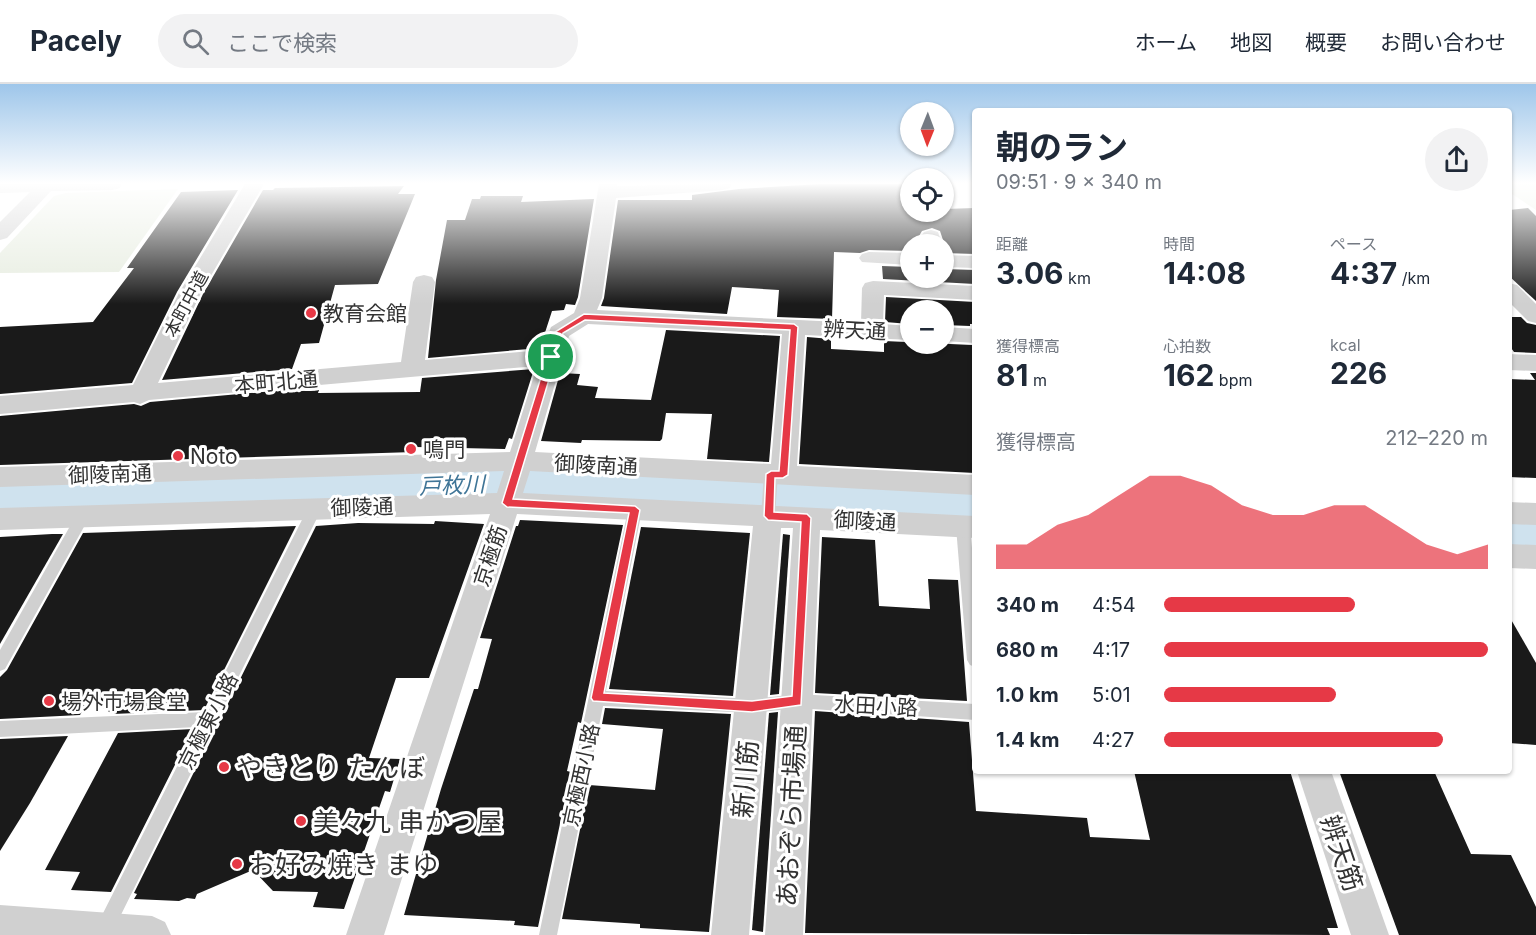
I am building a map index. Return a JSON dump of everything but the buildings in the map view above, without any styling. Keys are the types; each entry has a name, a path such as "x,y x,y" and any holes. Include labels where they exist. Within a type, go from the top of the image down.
{"street":[{"name":"本町中道","path":"140,395 190,293 231,224"},
{"path":"584,317 591,298 603,224"},
{"path":"869,258 900,260"},
{"path":"954,261 972,262"},
{"path":"412,370 424,282"},
{"path":"872,331 873,288 972,293"},
{"path":"1512,293 1536,316"},
{"name":"辨天通","path":"584,317 900,332"},
{"name":"京極筋","path":"365,935 514,482 559,332 584,317"},
{"path":"775,477 794,327"},
{"path":"954,335 972,336"},
{"name":"本町北通","path":"0,405 140,395 551,357"},
{"path":"1512,362 1536,363"},
{"name":"御陵南通","path":"0,477 514,482 775,477 972,485"},
{"name":"御陵通","path":"0,519 315,508 514,482 635,510 769,512 807,518 969,527"},
{"name":"新川筋","path":"730,935 769,512"},
{"path":"1512,513 1536,514"},
{"name":"あおぞら市場通","path":"784,935 807,518"},
{"path":"1512,556 1536,557"},
{"name":"辨天筋","path":"1315,774 1370,935"},
{"path":"0,924 153,935"}],"lane":[{"path":"769,512 775,477"},
{"name":"京極東小路","path":"102,933 315,508"},
{"name":"京極西小路","path":"548,935 635,510"},
{"path":"0,664 83,516"},
{"path":"969,527 972,594"},
{"name":"水田小路","path":"597,698 752,706 797,701 972,712"},
{"path":"0,729 209,719"}],"shaded area":[{"path":"28,224 153,224 119,272 0,273 0,253"}],"waterway":[{"name":"戸枚川","path":"0,498 498,483 972,504"},
{"name":"戸枚川","path":"1512,532 1536,534"}],"place":[{"name":"教育会館","path":"311,313"},
{"name":"鳴門","path":"411,449"},
{"name":"Noto","path":"178,456"},
{"name":"場外市場食堂","path":"49,701"},
{"name":"やきとり たんぼ","path":"224,767"},
{"name":"美々九 串かつ屋","path":"301,821"},
{"name":"お好み焼き まゆ","path":"237,864"}],"route":[{"path":"584,317 794,327 783,475 771,474 768,516 807,518 797,701 752,706 597,698 635,510 507,503 551,357 559,332 584,317"}]}
